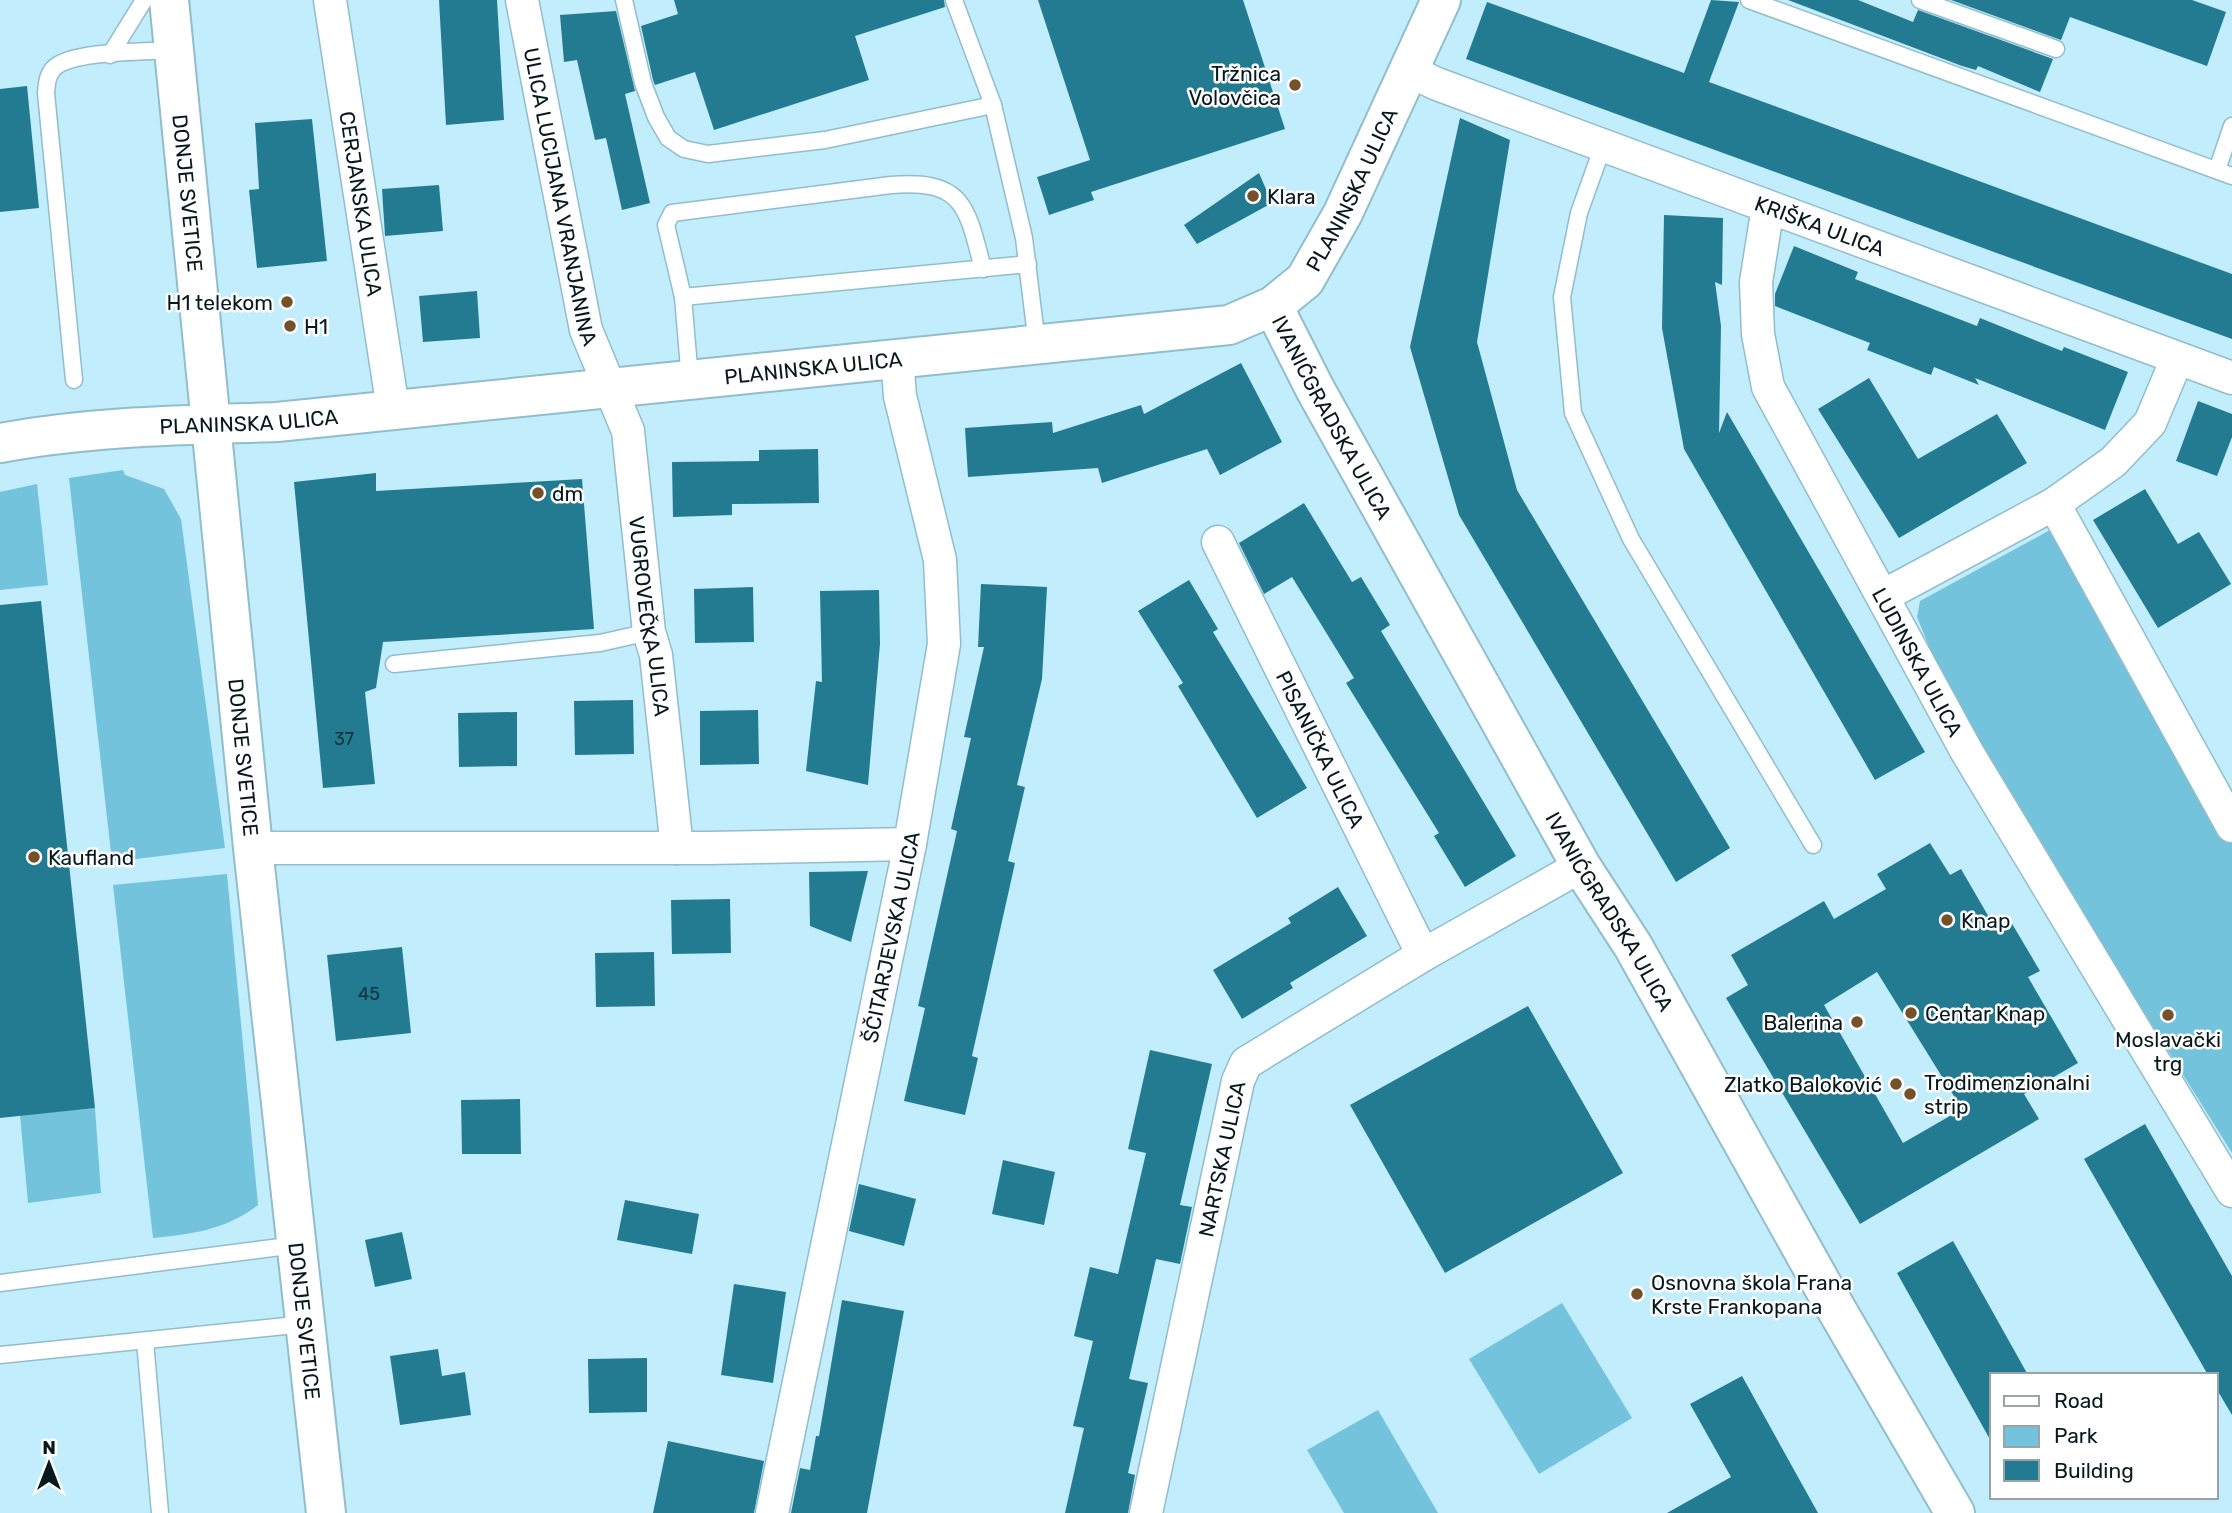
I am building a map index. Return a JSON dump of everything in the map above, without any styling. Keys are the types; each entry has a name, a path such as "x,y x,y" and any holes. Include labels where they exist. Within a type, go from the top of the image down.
{"street":[{"name":"DONJE SVETICE","path":"169,0 214,424 253,848 326,1513"},
{"name":"CERJANSKA ULICA","path":"330,0 393,409"},
{"name":"ULICA LUCIJANA VRANJANINA","path":"522,0 586,330 608,389"},
{"name":"PLANINSKA ULICA","path":"0,443 52,433 277,422 1229,325 1273,306 1305,280 1343,214 1441,0"},
{"name":"KRIŠKA ULICA","path":"1409,71 1437,84 1768,208 2232,378"},
{"name":"LUDINSKA ULICA","path":"1768,208 1756,282 1758,334 1768,387 1967,752 2232,1191"},
{"name":"IVANIĆGRADSKA ULICA","path":"1273,306 1315,389 1581,866 1633,946 1824,1288 1955,1513"},
{"name":"ŠČITARJEVSKA ULICA","path":"772,1513 910,844 944,644 940,560 900,396 897,358"},
{"path":"1883,596 2054,504 2113,462 2150,423 2177,359"},
{"name":"VUGROVEČKA ULICA","path":"608,389 628,431 649,632 656,654 677,848"},
{"path":"2054,504 2232,826"},
{"name":"PISANIČKA ULICA","path":"1218,542 1423,955"},
{"path":"253,848 677,848 910,844"},
{"name":"NARTSKA ULICA","path":"1146,1513 1238,1081 1246,1063 1423,955 1581,866"}],"lane":[{"path":"110,55 144,0"},
{"path":"624,0 643,83 656,117 668,138 684,149 708,154 825,140 993,106"},
{"path":"954,0 993,106 1028,264 1037,344"},
{"path":"1749,0 2224,173 2232,126"},
{"path":"1920,0 2056,49"},
{"path":"74,380 46,93 48,76 56,66 75,58 174,50"},
{"path":"1603,146 1579,213 1562,297 1573,413 1631,539 1813,845"},
{"path":"690,380 683,297 666,225 672,214 921,182 951,193 963,206 983,269"},
{"path":"683,297 1028,264"},
{"path":"394,664 600,643 649,632"},
{"path":"0,1283 297,1245"},
{"path":"0,1355 305,1324"},
{"path":"145,1341 160,1513"}],"green space":[{"path":"123,470 125,475 164,489 181,519 225,848 112,862 69,478"},
{"path":"37,484 48,585 0,590 0,492"},
{"name":"Moslavački trg","path":"2052,529 2232,840 2232,1153 1923,658 1928,644 1917,617 1920,601"},
{"path":"227,874 258,1205 221,1225 153,1238 113,885"},
{"path":"95,1108 101,1193 28,1203 20,1115"},
{"path":"1562,1303 1632,1418 1539,1474 1469,1359"},
{"path":"1378,1410 1438,1513 1344,1513 1307,1450"}],"building":[{"path":"439,0 497,0 504,120 446,125"},
{"path":"674,0 944,0 945,7 855,36 869,80 714,130 695,72 655,85 653,80 641,26 678,14"},
{"path":"1038,0 1243,0 1285,129 1091,192 1094,200 1049,215 1037,177 1090,160"},
{"path":"1711,0 1739,2 1709,82 2232,274 2232,339 1466,59 1487,2 1684,73"},
{"path":"1788,0 1858,0 1913,22 1918,10 2053,59 2040,92 1978,66 1976,70 1962,66"},
{"path":"1951,0 2192,0 2226,12 2207,66 2070,17 2061,40"},
{"path":"616,11 635,91 625,94 650,203 622,210 606,138 595,140 577,60 564,62 560,15"},
{"path":"27,86 39,208 0,212 0,89"},
{"path":"1460,118 1510,140 1477,342 1517,490 1730,848 1676,882 1459,515 1410,347"},
{"path":"312,119 327,261 257,268 249,190 259,189 255,123"},
{"path":"1259,173 1272,203 1197,244 1184,225"},
{"path":"439,185 443,231 385,236 382,189"},
{"path":"1664,215 1723,218 1722,285 1715,282 1721,326 1719,433 1727,412 1925,752 1875,780 1684,449 1662,328"},
{"path":"1794,246 1858,272 1855,279 1977,326 1980,318 2062,351 2064,347 2128,372 2105,430 1975,378 1979,385 1934,367 1931,375 1867,350 1870,343 1775,306 1775,294"},
{"path":"477,291 480,338 423,342 419,296"},
{"path":"1241,363 1282,442 1220,475 1207,449 1102,483 1098,468 968,477 965,428 1052,422 1053,433 1141,405 1144,414"},
{"path":"1869,378 1918,459 1997,414 2027,463 1899,538 1818,409"},
{"path":"2198,401 2232,414 2232,437 2217,476 2176,461"},
{"path":"818,449 819,503 732,504 732,515 673,517 672,462 759,461 759,450"},
{"path":"376,473 376,491 582,479 594,629 383,642 376,688 365,692 375,784 323,788 294,482"},
{"path":"2145,489 2178,544 2199,532 2231,584 2158,628 2093,520"},
{"path":"1304,503 1352,582 1361,577 1390,625 1381,631 1516,856 1465,887 1434,836 1439,833 1346,683 1354,678 1292,577 1264,594 1239,543"},
{"path":"1189,580 1218,629 1213,632 1307,788 1257,818 1178,686 1183,683 1138,611"},
{"path":"981,584 1047,587 1042,679 1017,785 1025,787 1008,861 1015,863 972,1056 978,1058 965,1115 904,1101 925,1008 918,1006 957,831 951,829 971,738 964,737 984,647 978,647"},
{"path":"753,587 754,642 695,643 694,589"},
{"path":"879,590 880,644 868,785 806,771 816,681 822,682 820,591"},
{"name":"Kaufland","path":"41,601 95,1108 0,1118 0,605"},
{"path":"633,700 634,754 575,755 574,701"},
{"path":"758,710 759,764 700,765 700,711"},
{"path":"517,712 517,766 459,767 458,713"},
{"path":"1930,843 1950,875 1961,869 1997,931 2011,922 2040,971 2028,977 2078,1063 2024,1094 2039,1119 1860,1224 1726,998 1748,985 1731,955 1824,901 1834,919 1886,889 1877,874","holes":["1877,972 1962,1109 1903,1143 1824,1005"]},
{"path":"868,871 851,942 810,926 809,872"},
{"path":"1338,887 1367,936 1290,983 1293,988 1242,1019 1213,970 1291,923 1288,918"},
{"path":"730,899 731,953 672,954 671,900"},
{"path":"402,947 411,1033 336,1041 327,955"},
{"path":"654,952 655,1006 596,1007 595,953"},
{"path":"1528,1006 1623,1173 1445,1273 1350,1105"},
{"path":"1150,1050 1212,1064 1180,1205 1192,1207 1180,1264 1156,1259 1129,1379 1148,1383 1128,1473 1135,1475 1128,1513 1065,1513 1084,1428 1073,1426 1093,1341 1074,1336 1090,1267 1118,1274 1146,1153 1128,1149"},
{"path":"520,1099 521,1154 462,1154 461,1100"},
{"path":"2145,1124 2232,1276 2232,1415 2218,1391 2218,1373 2207,1373 2084,1159"},
{"path":"1003,1160 1055,1172 1044,1225 992,1214"},
{"path":"859,1184 916,1199 904,1246 849,1231"},
{"path":"625,1200 699,1214 692,1254 617,1240"},
{"path":"402,1232 412,1279 375,1287 365,1240"},
{"path":"1953,1241 2027,1373 1990,1373 1990,1439 1897,1273"},
{"path":"734,1284 786,1292 773,1383 721,1375"},
{"path":"842,1300 904,1311 867,1513 791,1513 800,1468 810,1470 816,1436 819,1436"},
{"path":"438,1349 442,1376 465,1372 471,1415 400,1425 390,1356"},
{"path":"647,1358 647,1412 589,1413 588,1359"},
{"path":"1742,1376 1818,1513 1667,1513 1731,1477 1690,1404"},
{"path":"668,1441 764,1461 754,1513 653,1513"}],"place":[{"name":"Tržnica Volovčica","path":"1295,85"},
{"name":"Klara","path":"1253,196"},
{"name":"H1 telekom","path":"287,302"},
{"name":"H1","path":"290,326"},
{"name":"dm","path":"538,493"},
{"name":"Kaufland","path":"34,857"},
{"name":"Knap","path":"1947,920"},
{"name":"Centar Knap","path":"1911,1013"},
{"name":"Moslavački trg","path":"2168,1015"},
{"name":"Balerina","path":"1857,1022"},
{"name":"Zlatko Baloković","path":"1896,1084"},
{"name":"Trodimenzionalni strip","path":"1910,1094"},
{"name":"Osnovna škola Frana Krste Frankopana","path":"1637,1294"}]}
